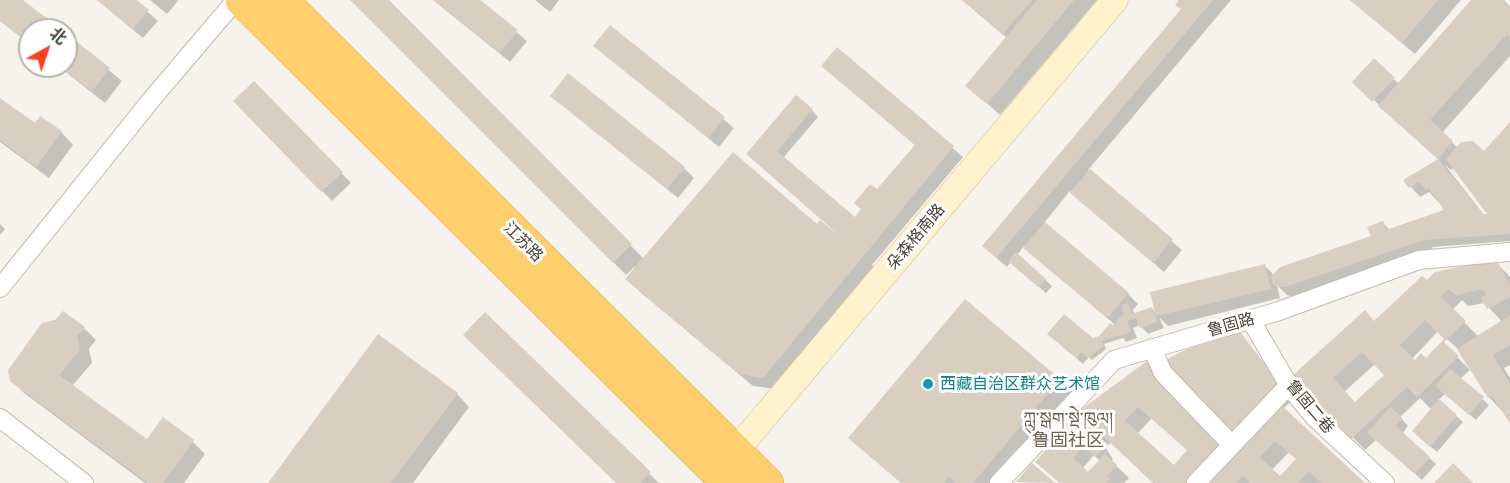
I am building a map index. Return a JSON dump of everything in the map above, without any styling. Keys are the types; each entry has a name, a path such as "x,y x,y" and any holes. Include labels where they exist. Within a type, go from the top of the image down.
{"highway":[{"name":"江苏路","path":"242,0 727,470 767,483"},
{"name":"江苏路","path":"281,0 727,470"}],"street":[{"path":"0,288 151,100 236,0"},
{"name":"朵森格南路","path":"727,470 1115,0"},
{"name":"鲁固路","path":"999,483 1114,360 1250,320 1419,260 1510,252"},
{"name":"鲁固二巷","path":"1250,320 1289,385 1315,418 1385,483"},
{"path":"1152,348 1163,374 1232,445"},
{"path":"1196,483 1289,385"},
{"path":"0,418 84,483"}],"building":[{"path":"0,0 23,0 46,18 18,18 18,34 0,20"},
{"path":"97,0 137,0 149,10 133,29"},
{"path":"350,0 389,0 632,244 613,263"},
{"path":"434,0 480,0 518,30 500,53"},
{"path":"962,0 1032,0 1003,34"},
{"path":"1037,0 1074,0 987,104 965,86"},
{"path":"1179,0 1213,0 996,258 982,246 1181,9 1175,5"},
{"path":"1350,0 1438,0 1402,43"},
{"path":"1471,0 1504,0 1510,6 1510,37 1507,34 1430,120 1453,141 1438,159 1378,106"},
{"path":"610,25 725,117 708,138 593,46"},
{"path":"78,43 110,68 92,91 75,78 78,78"},
{"path":"837,47 954,146 763,378 739,374 625,279 733,152 817,224 820,220 839,235 746,154 796,95 813,109 777,151 855,217 861,209 854,203 870,184 877,189 915,145 821,66"},
{"path":"1374,58 1395,78 1372,102 1352,82"},
{"path":"568,73 685,167 667,189 550,96"},
{"path":"254,81 343,172 321,192 233,101"},
{"path":"0,98 35,123 40,116 62,131 36,167 0,140"},
{"path":"1510,122 1510,234 1424,240 1285,287 1275,286 1272,282 1271,276 1280,267 1371,236 1367,227 1383,221 1386,230 1444,210 1429,188 1426,190 1419,182 1409,188 1403,180 1438,159 1483,214 1487,214 1446,159 1461,142 1473,141 1484,151"},
{"path":"1090,169 1173,239 1153,263 1070,193"},
{"path":"1045,222 1129,293 1107,318 1023,248"},
{"path":"1016,252 1046,279 1038,287 1008,261"},
{"path":"1496,259 1510,285 1510,297 1487,309 1481,298 1486,295 1483,289 1455,295 1448,289 1441,297 1466,321 1444,342 1459,356 1417,397 1407,387 1351,439 1292,376 1365,310 1374,321 1422,276 1427,280 1435,272","holes":["1425,320 1444,339 1426,358 1421,353 1415,360 1400,345","1362,352 1384,375 1355,402 1333,378"]},
{"path":"1265,264 1271,289 1156,316 1150,292"},
{"path":"965,299 1060,379 973,483 956,483 949,477 944,483 901,483 848,438"},
{"path":"1128,303 1132,314 1152,307 1158,321 1140,328 1136,318 1127,321 1131,332 1102,341 1104,346 1088,358 1081,352 1076,358 1047,334 1064,314 1093,338 1099,336 1110,323 1113,325 1124,313 1122,305"},
{"path":"63,311 85,327 77,336 80,350 59,375 147,439 163,417 194,440 163,483 148,483 10,381 8,370 42,323 55,320"},
{"path":"485,312 651,472 640,483 616,483 463,335"},
{"path":"1510,315 1510,345 1493,355 1510,384 1510,423 1492,396 1488,398 1457,349"},
{"path":"1240,332 1282,386 1230,437 1162,362 1187,349"},
{"path":"378,334 458,393 391,483 268,483"},
{"path":"1147,361 1166,383 1163,386 1224,444 1187,483 1153,483 1098,431 1094,434 1104,448 1095,457 1083,447 1073,458 1088,472 1105,454 1117,465 1107,476 1110,479 1106,483 1060,483 1035,462 1078,412","holes":["1138,407 1187,450 1174,465 1125,421"]},
{"path":"1450,369 1484,397 1469,415 1435,386"},
{"path":"1439,399 1457,415 1430,447 1412,431"},
{"path":"1279,403 1365,483 1321,483 1309,471 1298,483 1250,483 1243,476 1236,483 1204,483","holes":["1275,441 1296,459 1280,476 1260,457"]},
{"path":"1390,407 1403,418 1396,426 1430,457 1415,474 1367,433"},
{"path":"1032,463 1055,483 1016,482"},
{"path":"1453,463 1473,483 1434,483"}],"place":[{"name":"西藏自治区群众艺术馆","path":"928,384"}],"district":[{"name":"ཀླུ་སྒུག་སྡེ་ཁུལ། 鲁固社区","path":"1068,430"}]}
